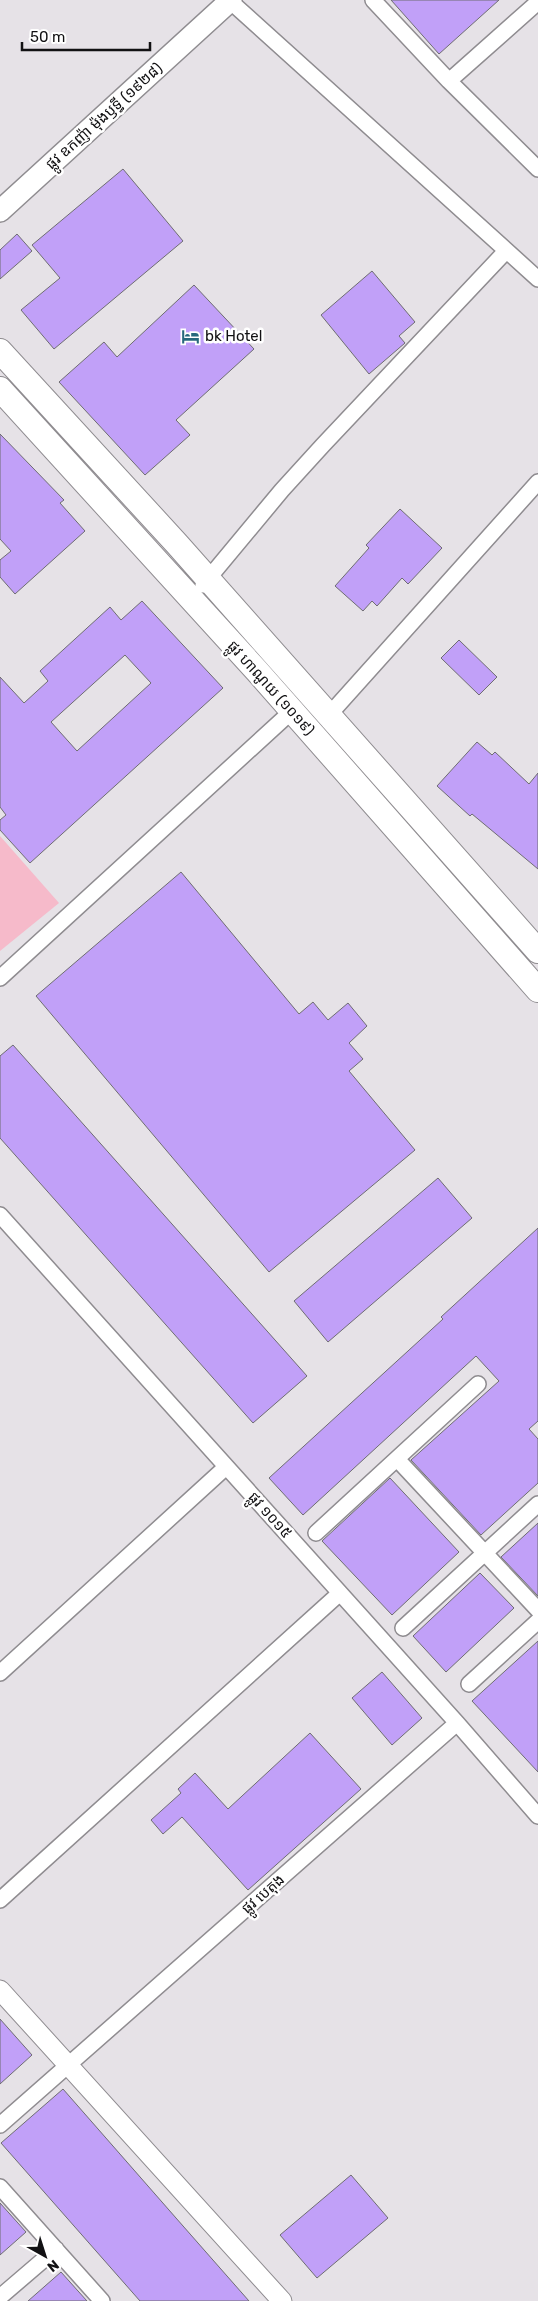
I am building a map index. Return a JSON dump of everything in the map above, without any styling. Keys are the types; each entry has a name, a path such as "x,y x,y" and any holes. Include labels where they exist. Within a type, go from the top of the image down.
{"main road":[{"name":"ផ្លូវ ឧកញ៉ា ម៉ុងឫទ្ធី (១៩២៨)","path":"0,211 230,0"},
{"name":"ផ្លូវ ហាណូយ (១០១៩)","path":"0,351 330,715 538,951"},
{"name":"ផ្លូវ ហាណូយ (១០១៩)","path":"0,389 292,711 538,990"}],"street":[{"path":"230,0 538,279"},
{"path":"373,0 449,81 538,169"},
{"path":"449,81 538,2"},
{"path":"190,598 209,581 311,458 506,251"},
{"path":"330,715 538,482"},
{"path":"0,978 292,711"},
{"name":"ផ្លូវ ១០១៥","path":"0,1215 457,1723 538,1816"},
{"path":"316,1534 478,1384"},
{"path":"397,1459 538,1610"},
{"path":"0,1673 226,1467"},
{"path":"403,1628 538,1504"},
{"path":"0,1900 340,1593"},
{"path":"469,1684 538,1621"},
{"name":"ផ្លូវ បេតុង","path":"0,2125 457,1723"},
{"path":"0,1990 282,2301"},
{"path":"0,2187 102,2301"},
{"path":"0,2297 56,2249"}],"shaded area":[{"path":"0,836 59,903 0,951"}],"building":[{"path":"391,0 499,0 439,54"},
{"path":"123,169 183,241 54,349 21,310 60,278 32,245"},
{"path":"17,234 32,251 0,279 0,250"},
{"path":"372,271 415,322 399,336 405,343 369,374 321,315"},
{"path":"194,285 254,349 176,420 190,435 145,475 59,382 104,342 117,357"},
{"path":"0,434 64,500 60,503 85,531 15,594 0,577 0,560 11,551 0,539"},
{"path":"400,509 442,548 408,584 402,578 377,606 372,601 363,611 335,586 369,548 366,545"},
{"path":"142,601 223,688 30,863 0,830 0,820 6,815 0,807 0,677 24,703 48,681 40,671 110,607 121,620","holes":["125,655 151,683 77,751 51,722"]},
{"path":"459,640 497,677 479,695 441,658"},
{"path":"477,742 492,755 495,752 529,784 538,773 538,869 472,814 470,816 437,786"},
{"path":"181,872 299,1014 313,1002 328,1020 348,1003 367,1026 349,1043 363,1059 349,1071 415,1150 269,1272 36,996"},
{"path":"13,1045 307,1376 253,1423 0,1138 0,1056"},
{"path":"438,1178 472,1218 328,1342 294,1301"},
{"path":"538,1228 538,1421 529,1429 538,1439 538,1483 481,1535 411,1460 499,1381 476,1356 303,1515 269,1478 443,1319 441,1317"},
{"path":"390,1478 459,1552 392,1615 322,1541"},
{"path":"538,1523 538,1596 501,1557"},
{"path":"480,1573 514,1608 446,1672 413,1636"},
{"path":"538,1641 538,1772 472,1701"},
{"path":"382,1672 422,1718 392,1745 352,1698"},
{"path":"310,1733 361,1789 248,1890 182,1817 163,1834 151,1820 181,1793 178,1789 195,1773 228,1809"},
{"path":"0,2019 32,2055 0,2084"},
{"path":"63,2089 249,2301 140,2301 1,2143"},
{"path":"351,2175 388,2218 317,2278 280,2235"},
{"path":"0,2203 26,2232 0,2255"},
{"path":"61,2272 87,2301 28,2301"}],"place":[{"name":"bk Hotel","path":"191,336"}]}
